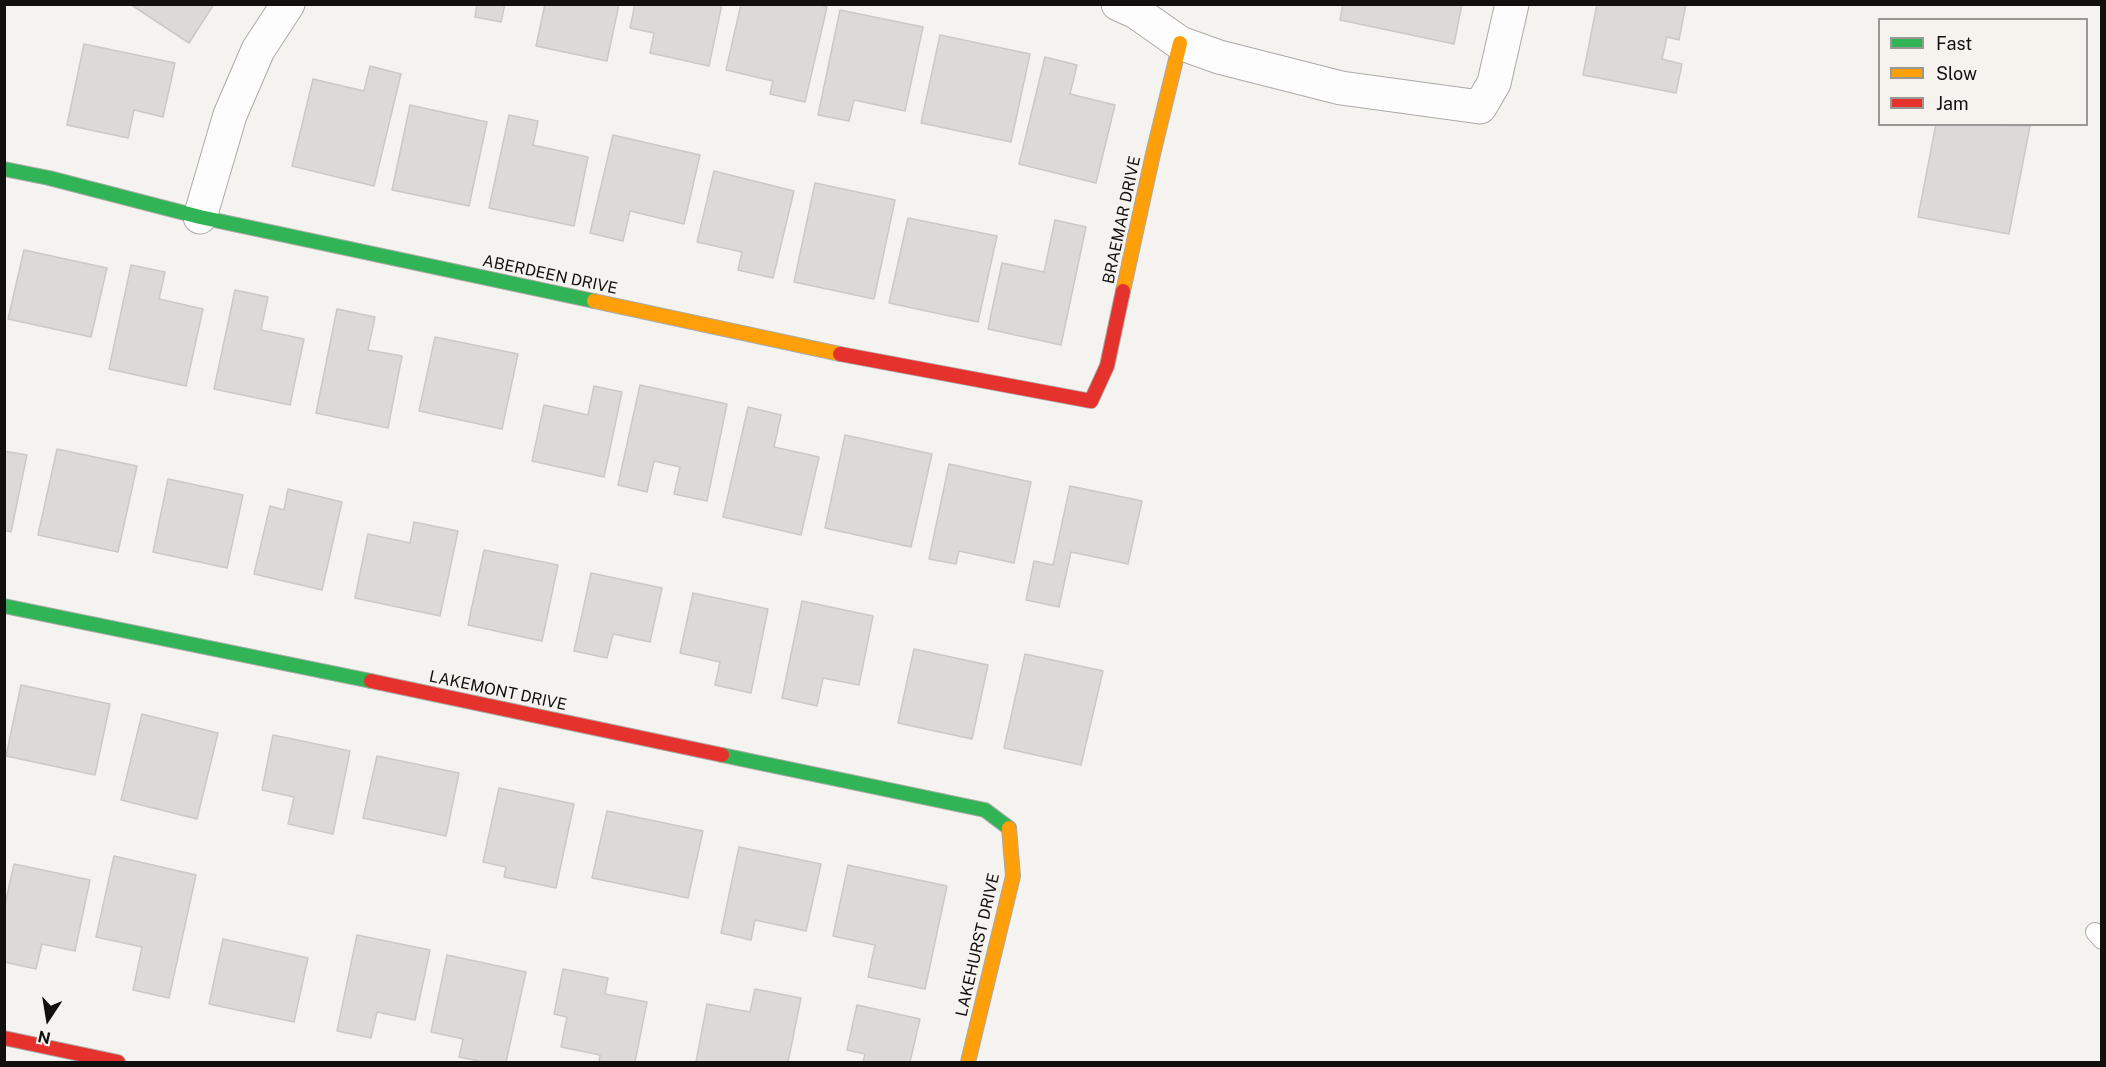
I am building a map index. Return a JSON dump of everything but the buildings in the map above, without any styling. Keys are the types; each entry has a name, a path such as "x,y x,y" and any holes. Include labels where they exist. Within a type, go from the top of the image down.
{"street":[{"path":"200,217 230,115 258,50 288,4"},
{"path":"1118,4 1136,12 1180,43 1219,57 1341,88 1480,107 1494,83 1512,4"},
{"name":"BRAEMAR DRIVE","path":"1090,401 1107,366 1153,154 1180,43"},
{"name":"ABERDEEN DRIVE","path":"4,170 49,178 200,217 817,349 1090,401"},
{"name":"LAKEMONT DRIVE","path":"4,606 298,665 985,810"},
{"name":"LAKEHURST DRIVE","path":"968,1062 1013,876 1009,826 985,810"},
{"path":"4,1038 118,1062"}],"traffic: fast":[{"path":"4,169 49,178 200,217 594,301"},
{"path":"4,606 371,681"},
{"path":"722,755 985,810 1009,828"}],"traffic: slow":[{"path":"1123,291 1180,43"},
{"path":"594,301 840,354"},
{"path":"968,1062 1013,876 1009,828"}],"traffic: jam":[{"path":"840,354 1091,401 1107,366 1123,291"},
{"path":"371,681 722,755"},
{"path":"4,1038 118,1062"}]}
